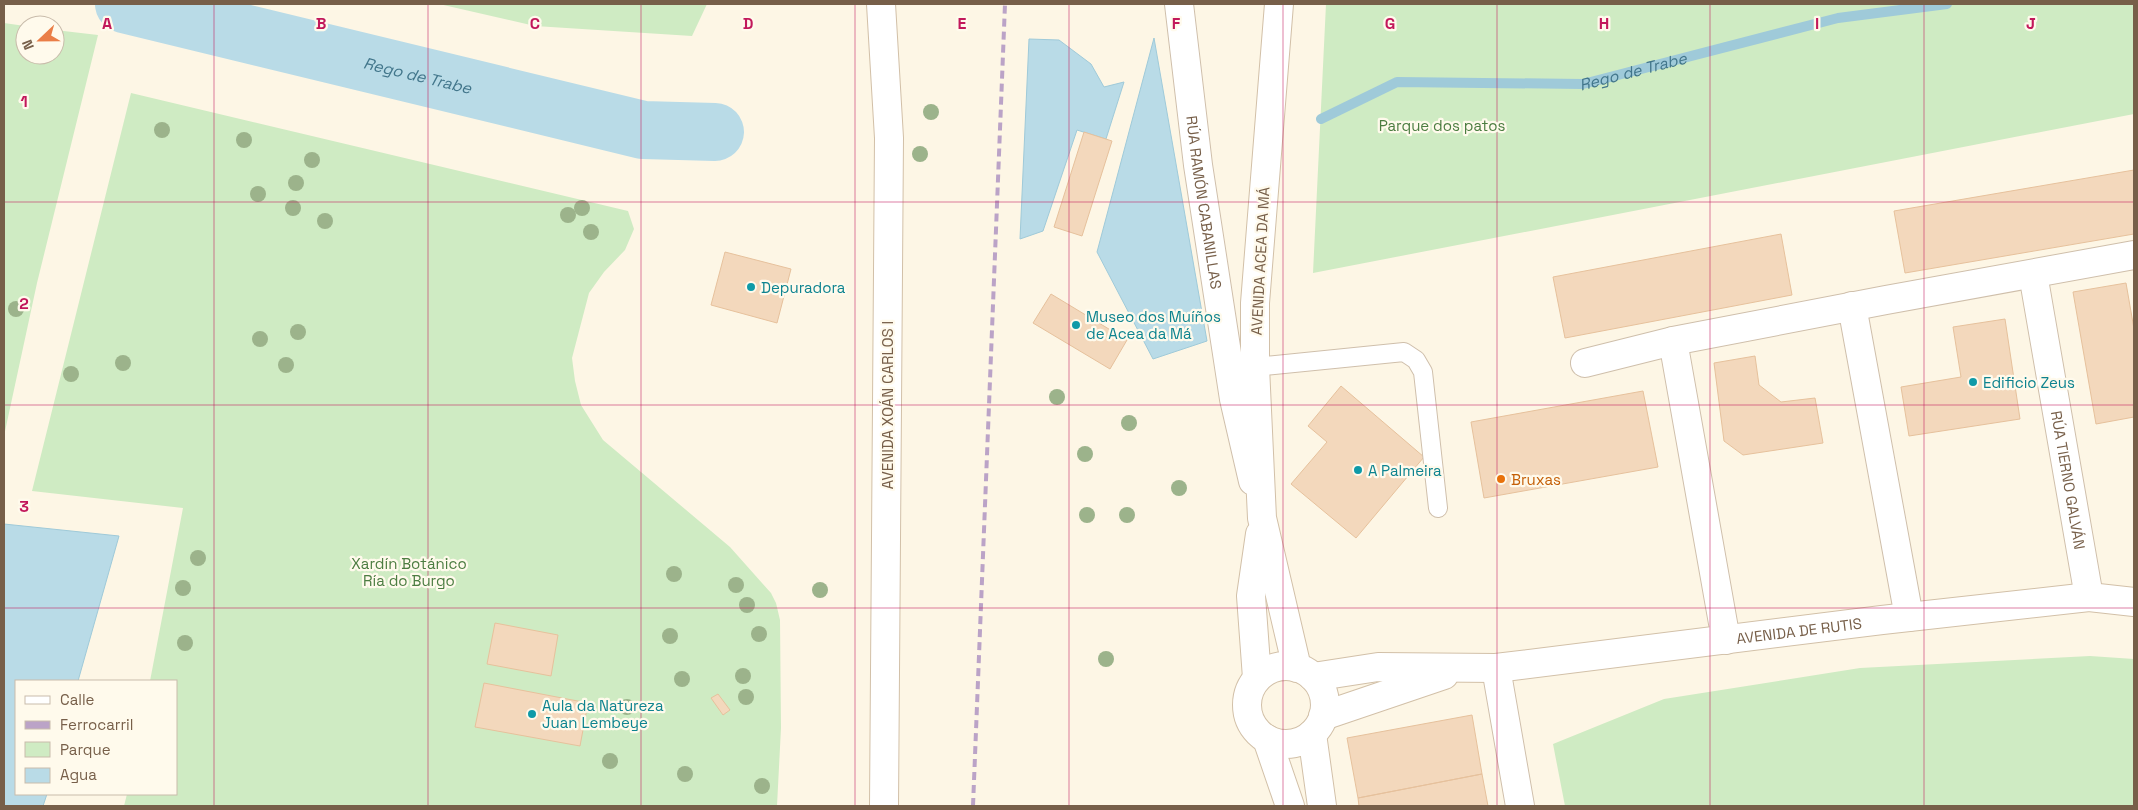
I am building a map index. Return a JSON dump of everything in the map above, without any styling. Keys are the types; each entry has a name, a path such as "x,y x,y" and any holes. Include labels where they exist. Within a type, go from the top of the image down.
{"street":[{"name":"AVENIDA XOÁN CARLOS I","path":"881,4 889,138 884,806"},
{"name":"RÚA RAMÓN CABANILLAS","path":"1178,4 1198,165 1234,399 1262,518"},
{"name":"AVENIDA ACEA DA MÁ","path":"1262,518 1255,366 1255,303 1278,4"},
{"path":"1585,363 1673,341 1852,306 2134,255"},
{"name":"RÚA TIERNO GALVÁN","path":"2033,274 2089,597"},
{"path":"1852,306 1909,617"},
{"path":"1673,341 1726,640"},
{"path":"1262,518 1305,672"},
{"path":"1257,678 1252,596 1262,518"},
{"name":"AVENIDA DE RUTIS","path":"1305,672 1378,667 1496,668 1909,617 2089,597 2134,602"},
{"path":"1322,806 1318,725 1325,706 1324,695 1319,685 1305,672 1286,666 1276,667 1257,678 1247,699 1248,711 1258,732 1267,739 1279,743 1290,743 1302,740 1318,725 1464,668"},
{"path":"1496,668 1520,806"},
{"path":"1267,739 1290,806"}],"lane":[{"path":"1255,366 1404,352 1416,360 1423,372 1438,508"}],"green space":[{"path":"439,4 707,4 692,36 535,26"},
{"name":"Parque dos patos","path":"1326,4 2134,4 2134,114 1313,273"},
{"path":"4,23 15,25 15,65 65,65 65,31 98,35 37,283 4,436"},
{"name":"Xardín Botánico Ría do Burgo","path":"131,93 628,211 634,229 625,250 604,272 589,293 572,358 581,405 603,440 730,547 771,593 776,603 780,620 781,728 777,806 124,806 127,795 178,795 178,680 150,680 183,508 32,491"},
{"path":"2090,656 2134,659 2134,806 1565,806 1553,744 1664,699 1860,668"}],"water":[{"path":"1154,38 1207,341 1153,359 1097,252"},
{"path":"1029,39 1059,40 1091,64 1104,87 1124,82 1106,139 1077,130 1043,231 1020,239"},
{"path":"4,524 119,536 78,680 15,680 15,795 47,795 43,806 4,806"}],"building":[{"path":"1084,132 1112,141 1082,236 1054,227"},
{"path":"2134,170 2134,234 1905,273 1894,211"},
{"path":"1781,234 1792,295 1565,338 1553,277"},
{"name":"Depuradora","path":"725,252 791,269 777,323 711,305"},
{"path":"2126,283 2134,329 2134,417 2096,424 2073,292"},
{"path":"1051,294 1127,340 1110,369 1033,323"},
{"name":"Edificio Zeus","path":"2005,319 2020,419 1909,436 1901,387 1961,377 1953,327"},
{"path":"1755,356 1759,385 1781,402 1815,398 1823,443 1743,455 1724,441 1714,363"},
{"name":"A Palmeira","path":"1341,386 1424,457 1356,538 1291,484 1327,442 1308,426"},
{"path":"1643,391 1658,467 1484,498 1471,422"},
{"name":"Aula da Natureza Juan Lembeye","path":"495,623 558,635 551,676 487,664"},
{"name":"Aula da Natureza Juan Lembeye","path":"484,683 588,703 580,746 475,727"},
{"path":"718,694 730,710 723,715 711,698"},
{"path":"1472,715 1482,774 1358,798 1347,738"},
{"path":"1482,774 1488,806 1359,806 1358,798"}],"waterway":[{"name":"Rego de Trabe","path":"124,4 643,130 715,132"},
{"name":"Rego de Trabe","path":"1321,119 1397,82 1583,84 1838,18 1947,4"}],"railway":[{"path":"973,806 1005,4"}],"place":[{"name":"Depuradora","path":"751,287"},
{"name":"Museo dos Muíños de Acea da Má","path":"1076,325"},
{"name":"Edificio Zeus","path":"1973,382"},
{"name":"A Palmeira","path":"1358,470"},
{"name":"Bruxas","path":"1501,479"},
{"name":"Aula da Natureza Juan Lembeye","path":"532,714"}]}
